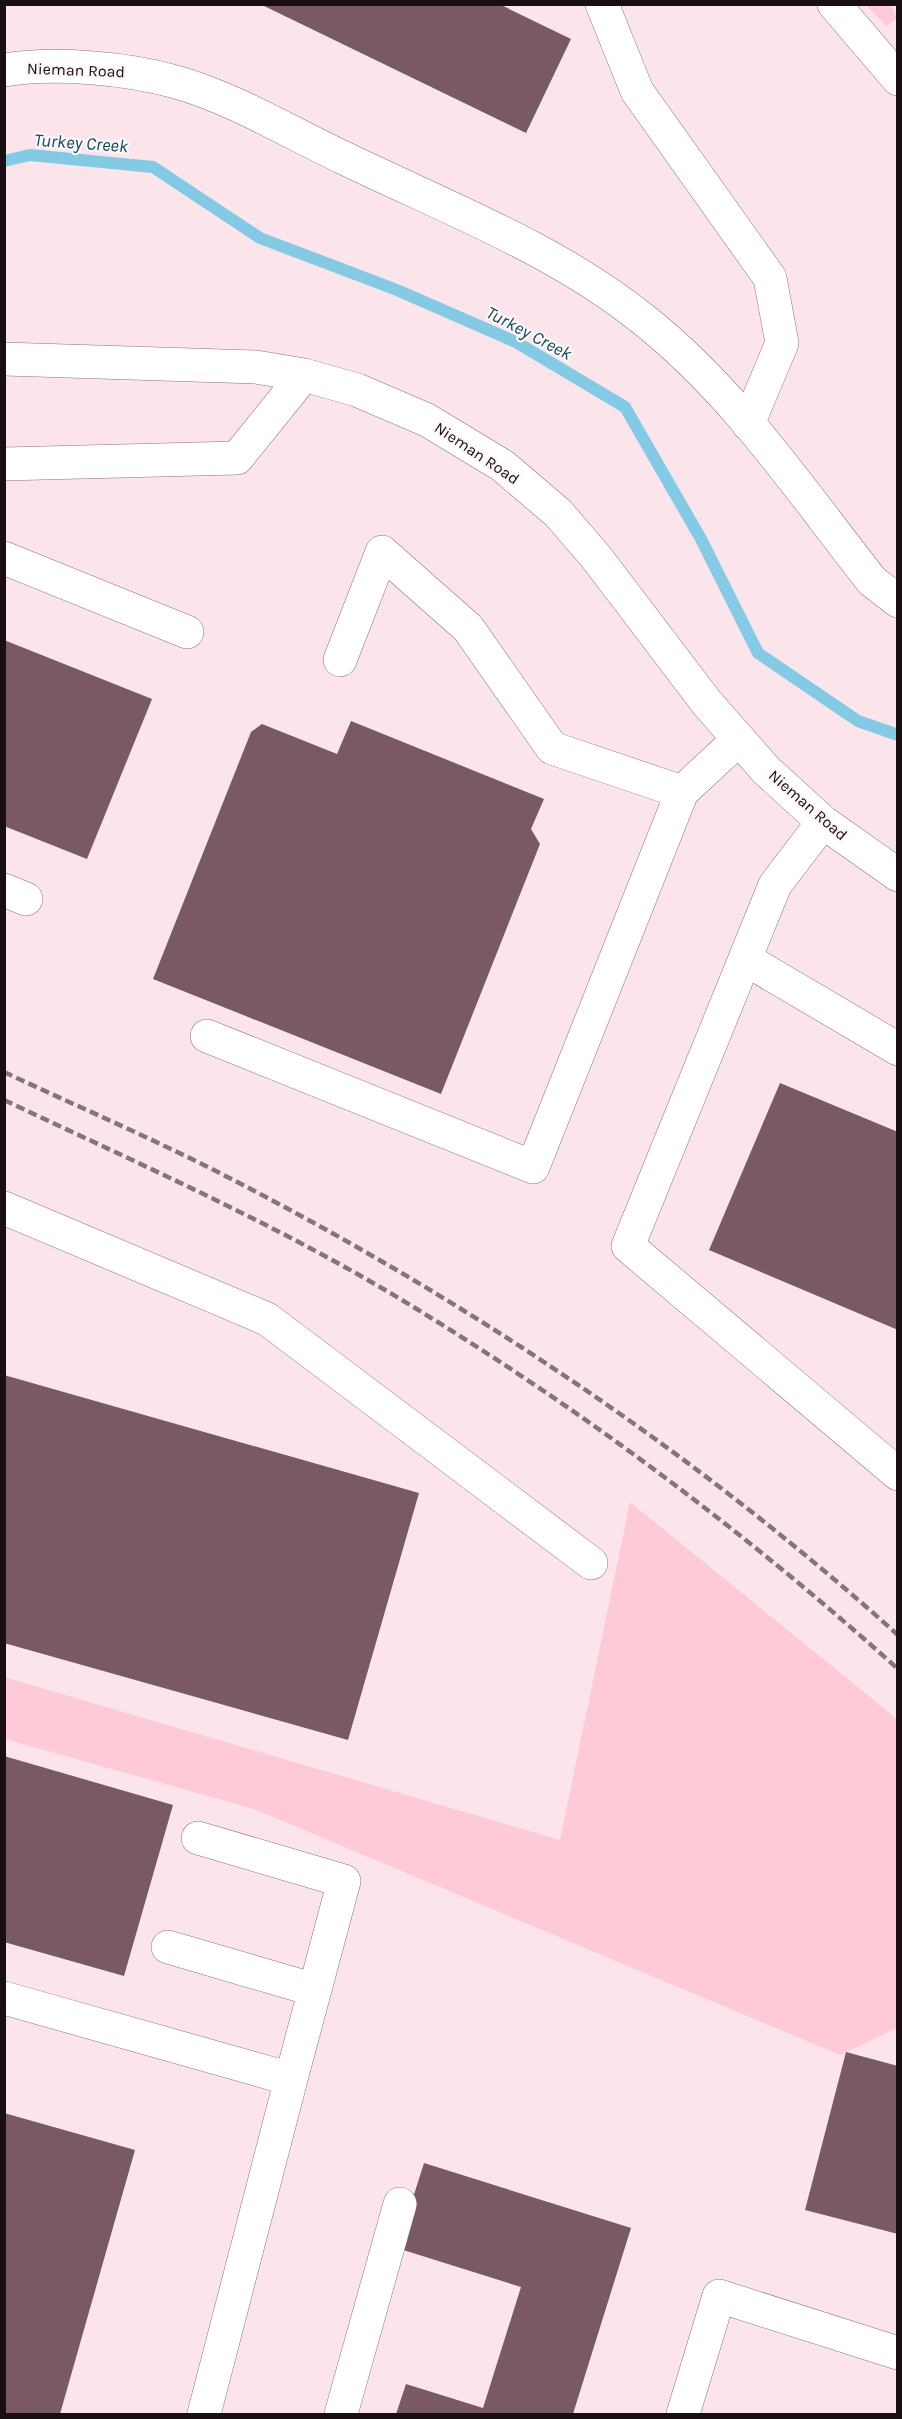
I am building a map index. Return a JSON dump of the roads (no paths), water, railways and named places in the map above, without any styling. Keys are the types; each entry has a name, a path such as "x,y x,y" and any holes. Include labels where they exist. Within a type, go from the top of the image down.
{"street":[{"path":"602,4 637,91 770,278 782,343 748,424"},
{"path":"834,4 897,79"},
{"name":"Nieman Road","path":"4,70 120,69 178,83 245,111 507,236 570,270 644,320 721,390 872,580 897,601"},
{"name":"Nieman Road","path":"4,359 204,363 256,367 304,375 357,390 427,420 502,466 558,513 596,557 707,703 766,770 823,822 897,875"},
{"path":"4,464 237,458 304,375"},
{"path":"340,660 382,552 468,628 552,748 682,792"},
{"path":"4,558 187,632"},
{"path":"207,1036 533,1167 682,792 739,739"},
{"path":"823,822 775,885 628,1246 897,1474"},
{"path":"745,959 897,1049"},
{"path":"4,1208 267,1319 591,1563"},
{"path":"198,1838 344,1881 204,2415"},
{"path":"168,1947 315,1990"},
{"path":"4,1998 291,2079"},
{"path":"341,2415 400,2204"},
{"path":"683,2415 719,2296 897,2354"}],"waterway":[{"name":"Turkey Creek","path":"4,161 30,155 153,167 260,238 397,290 516,342 625,407 701,539 758,653 858,721 898,735"}],"railway":[{"path":"4,1072 153,1140 241,1184 329,1231 500,1333 665,1446 823,1570 898,1635"},
{"path":"4,1100 166,1176 325,1256 377,1285 490,1355 612,1438 671,1482 786,1573 898,1669"}]}
